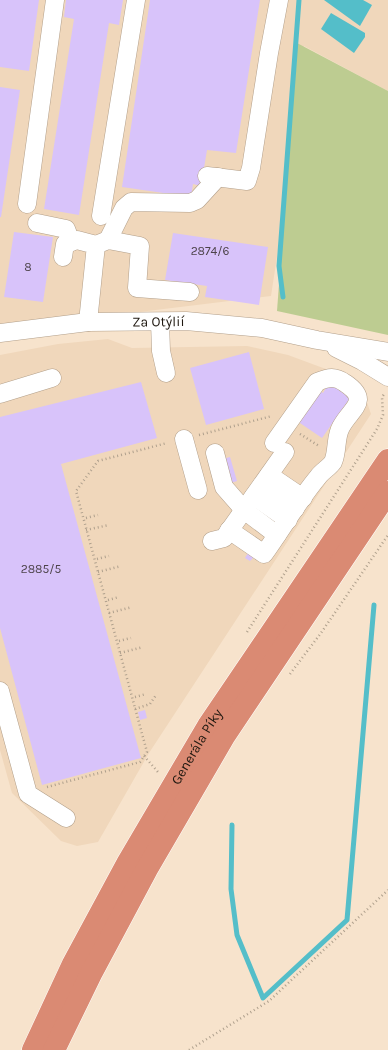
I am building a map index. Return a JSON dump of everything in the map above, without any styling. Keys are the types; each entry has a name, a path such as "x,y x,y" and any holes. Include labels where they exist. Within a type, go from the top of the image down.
{"highway":[{"name":"Generála Píky","path":"33,1050 73,964 128,862 208,726 388,460"},
{"name":"Generála Píky","path":"54,1050 92,972 147,869 225,735 388,492"}],"street":[{"path":"27,204 55,0"},
{"path":"102,216 136,0"},
{"path":"88,322 102,242 124,208 131,202 190,203 197,200 212,176 247,181 251,168 269,52 279,0"},
{"path":"37,223 66,229 67,250 77,240 140,246 136,288 190,292"},
{"name":"Za Otýlií","path":"0,333 88,322 186,321 262,328 317,340 388,352"},
{"path":"160,322 161,351 166,373"},
{"name":"Za Otýlií","path":"317,340 362,360 388,377"},
{"path":"212,541 224,538 280,448 287,426 317,382 328,377 338,378 353,388 358,396 358,406 340,427 336,455 332,464 318,476 264,554 247,502"},
{"path":"0,394 52,378"},
{"path":"184,439 198,490"},
{"path":"219,452 224,487 247,502 274,540"},
{"path":"247,502 295,509"},
{"path":"247,502 295,509"},
{"path":"0,691 28,792 66,818"}],"path":[{"path":"28,792 140,762 147,752 76,491 98,461 271,416 322,448"},
{"path":"86,518 98,515"},
{"path":"86,530 109,525"},
{"path":"290,675 321,633 388,535"},
{"path":"97,559 108,556"},
{"path":"98,572 121,566"},
{"path":"108,600 120,597"},
{"path":"109,613 132,607"},
{"path":"119,641 131,638"},
{"path":"120,653 143,647"},
{"path":"135,697 146,694"},
{"path":"135,709 150,704 156,695"},
{"path":"144,756 147,762 158,772"},
{"path":"189,1050 269,1001 388,890"}],"shaded area":[{"path":"0,0 388,0 388,91 304,46 285,204 271,296 0,329"},
{"path":"108,339 132,348 247,346 288,355 342,375 362,388 371,414 149,753 98,842 77,846 61,841 12,793 0,750 0,355 58,344"}],"green space":[{"path":"297,43 388,91 388,335 277,311"}],"water":[{"path":"324,0 363,0 372,5 360,26"},
{"path":"331,13 365,33 365,37 354,53 321,29"}],"building":[{"path":"0,0 39,0 29,71 0,67"},
{"path":"66,0 123,0 119,25 109,23 79,215 44,209 74,19 64,17"},
{"path":"150,0 260,0 236,153 207,150 201,186 193,184 191,197 122,187"},
{"path":"0,87 20,90 1,217 0,217"},
{"path":"14,232 53,237 43,302 4,297"},
{"path":"173,233 268,247 259,305 205,297 207,286 165,280"},
{"path":"249,352 264,409 206,425 190,368"},
{"path":"141,382 157,438 61,464 141,758 42,785 0,628 0,417"},
{"path":"329,383 350,398 322,438 297,421 319,390 323,393"},
{"path":"230,457 237,481 219,487 212,462"},
{"path":"248,553 254,557 250,561 245,558"},
{"path":"145,710 147,718 140,720 138,712"}],"waterway":[{"path":"283,297 279,266 299,0"},
{"path":"232,825 231,889 237,935 263,998 347,920 374,605"}]}
